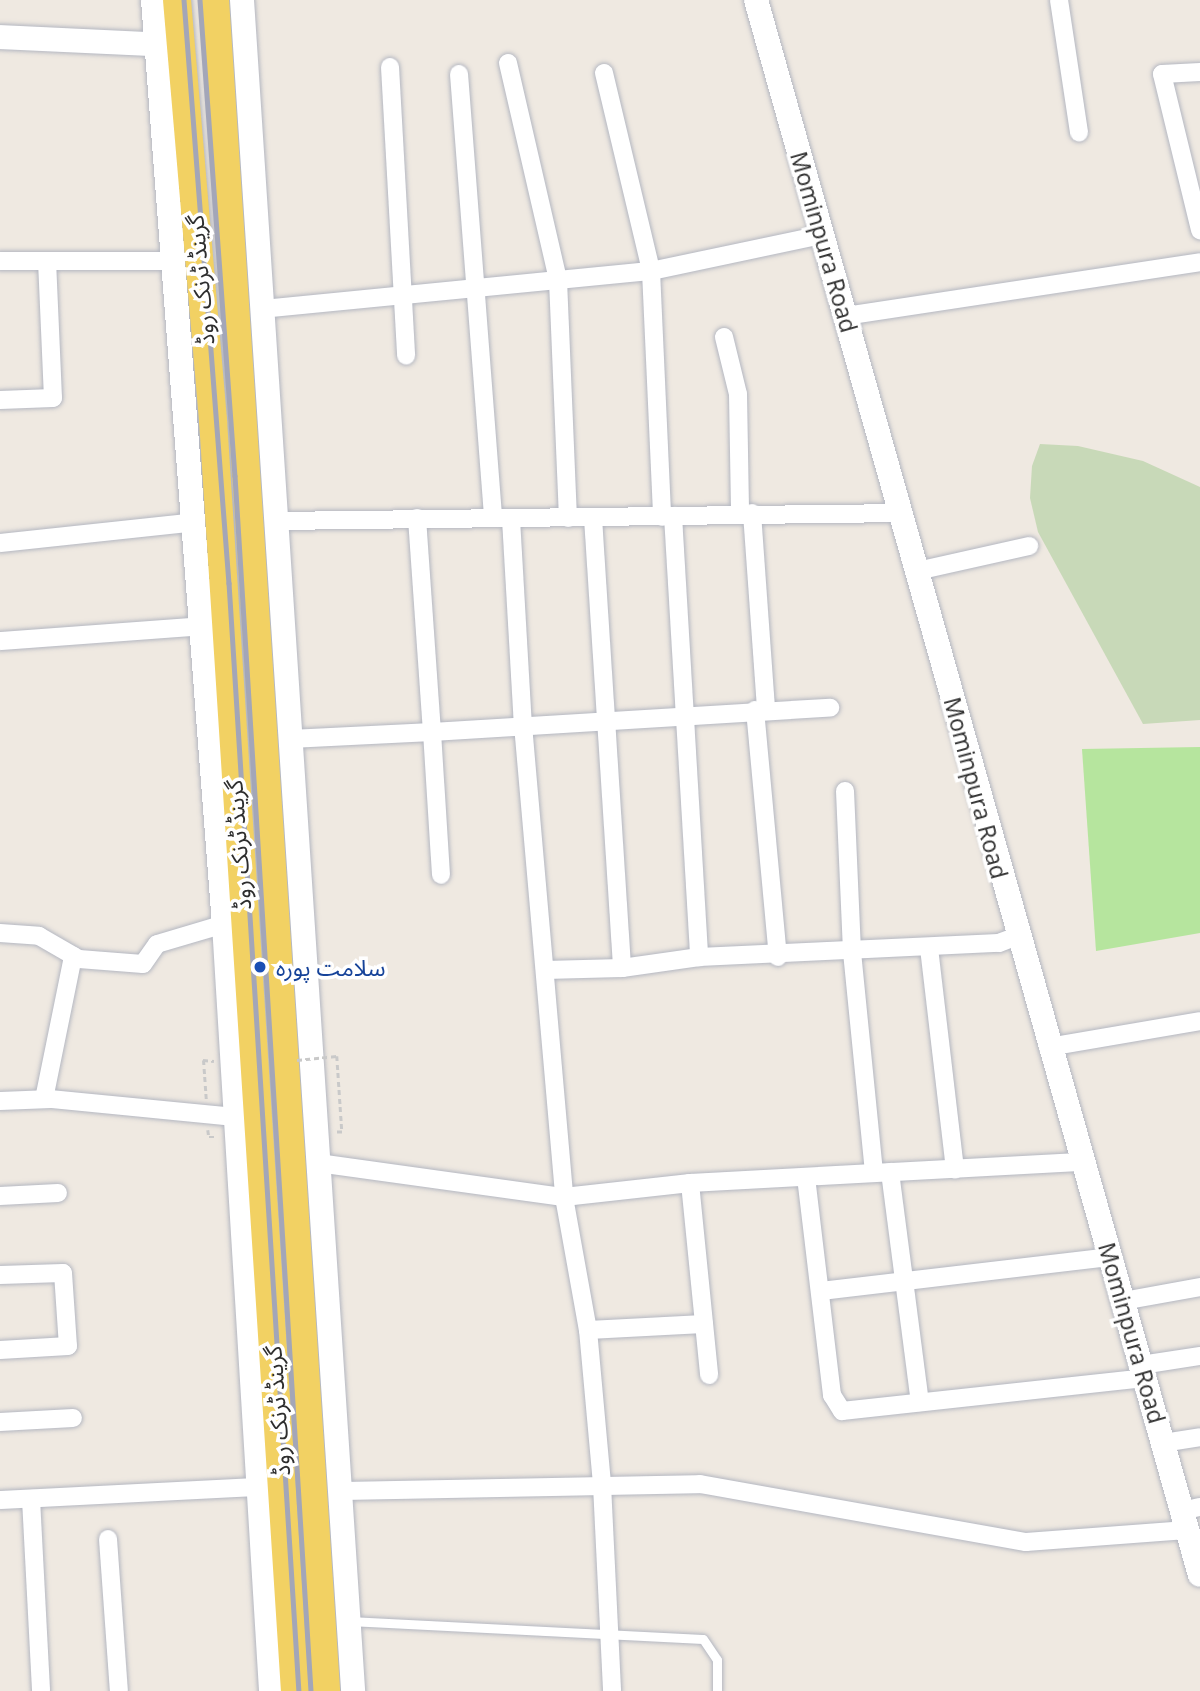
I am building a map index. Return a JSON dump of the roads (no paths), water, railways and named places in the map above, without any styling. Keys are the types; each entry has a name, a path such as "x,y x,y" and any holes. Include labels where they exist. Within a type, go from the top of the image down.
{"main road":[{"name":"گرینڈ ٹرنک روڈ","path":"177,0 168,45 213,420 257,1272 295,1691"},
{"name":"گرینڈ ٹرنک روڈ","path":"215,0 326,1691"},
{"path":"213,420 243,419"}],"street":[{"path":"153,0 168,45 170,261 195,522 236,1117 257,1272 257,1488 271,1691"},
{"path":"242,0 353,1691"},
{"name":"Mominpura Road","path":"756,0 1048,1047 1163,1443 1190,1516 1200,1575"},
{"path":"1059,0 1079,132"},
{"path":"0,37 168,45"},
{"path":"508,62 558,280 568,518"},
{"path":"390,67 406,356"},
{"path":"1200,72 1162,74 1200,230"},
{"path":"604,73 651,271 668,517 686,716 699,957"},
{"path":"459,74 493,518"},
{"path":"262,309 651,271 822,235"},
{"path":"0,261 170,261"},
{"path":"0,400 53,398 47,261"},
{"path":"845,316 1200,262"},
{"path":"724,337 738,394 778,957"},
{"path":"276,521 668,517 746,512 901,513"},
{"path":"416,518 441,875"},
{"path":"593,518 622,968"},
{"path":"512,519 523,725 564,1197 587,1330 602,1485 612,1691"},
{"path":"0,543 195,522"},
{"path":"917,571 1029,546"},
{"path":"0,641 202,626"},
{"path":"290,739 760,710 830,709"},
{"path":"845,791 852,952 882,1173 905,1281 919,1402"},
{"path":"0,933 39,936 73,956 143,964 157,944 224,924"},
{"path":"545,970 622,968 699,957 778,957 999,943 1017,936"},
{"path":"929,948 955,1168"},
{"path":"44,1099 73,956"},
{"path":"1048,1047 1200,1021"},
{"path":"0,1101 44,1099 236,1117"},
{"path":"318,1163 564,1197 690,1183 1083,1161"},
{"path":"806,1177 836,1405 852,1413 1143,1371 1200,1356"},
{"path":"690,1183 709,1375"},
{"path":"0,1196 58,1193"},
{"path":"821,1291 1111,1257"},
{"path":"0,1275 63,1273 68,1346 0,1350"},
{"path":"1123,1301 1200,1287"},
{"path":"587,1330 704,1324"},
{"path":"0,1422 73,1418"},
{"path":"1163,1443 1200,1437"},
{"path":"339,1491 700,1483 1026,1542 1190,1516"},
{"path":"0,1500 257,1488"},
{"path":"31,1499 41,1691"},
{"path":"108,1539 119,1691"}],"lane":[{"path":"348,1621 609,1632 703,1639 717,1660 717,1691"}],"railway":[{"path":"184,0 229,583 299,1691"},
{"path":"200,0 235,476 311,1691"}],"place":[{"name":"سلامت پورہ","path":"260,967"}]}
